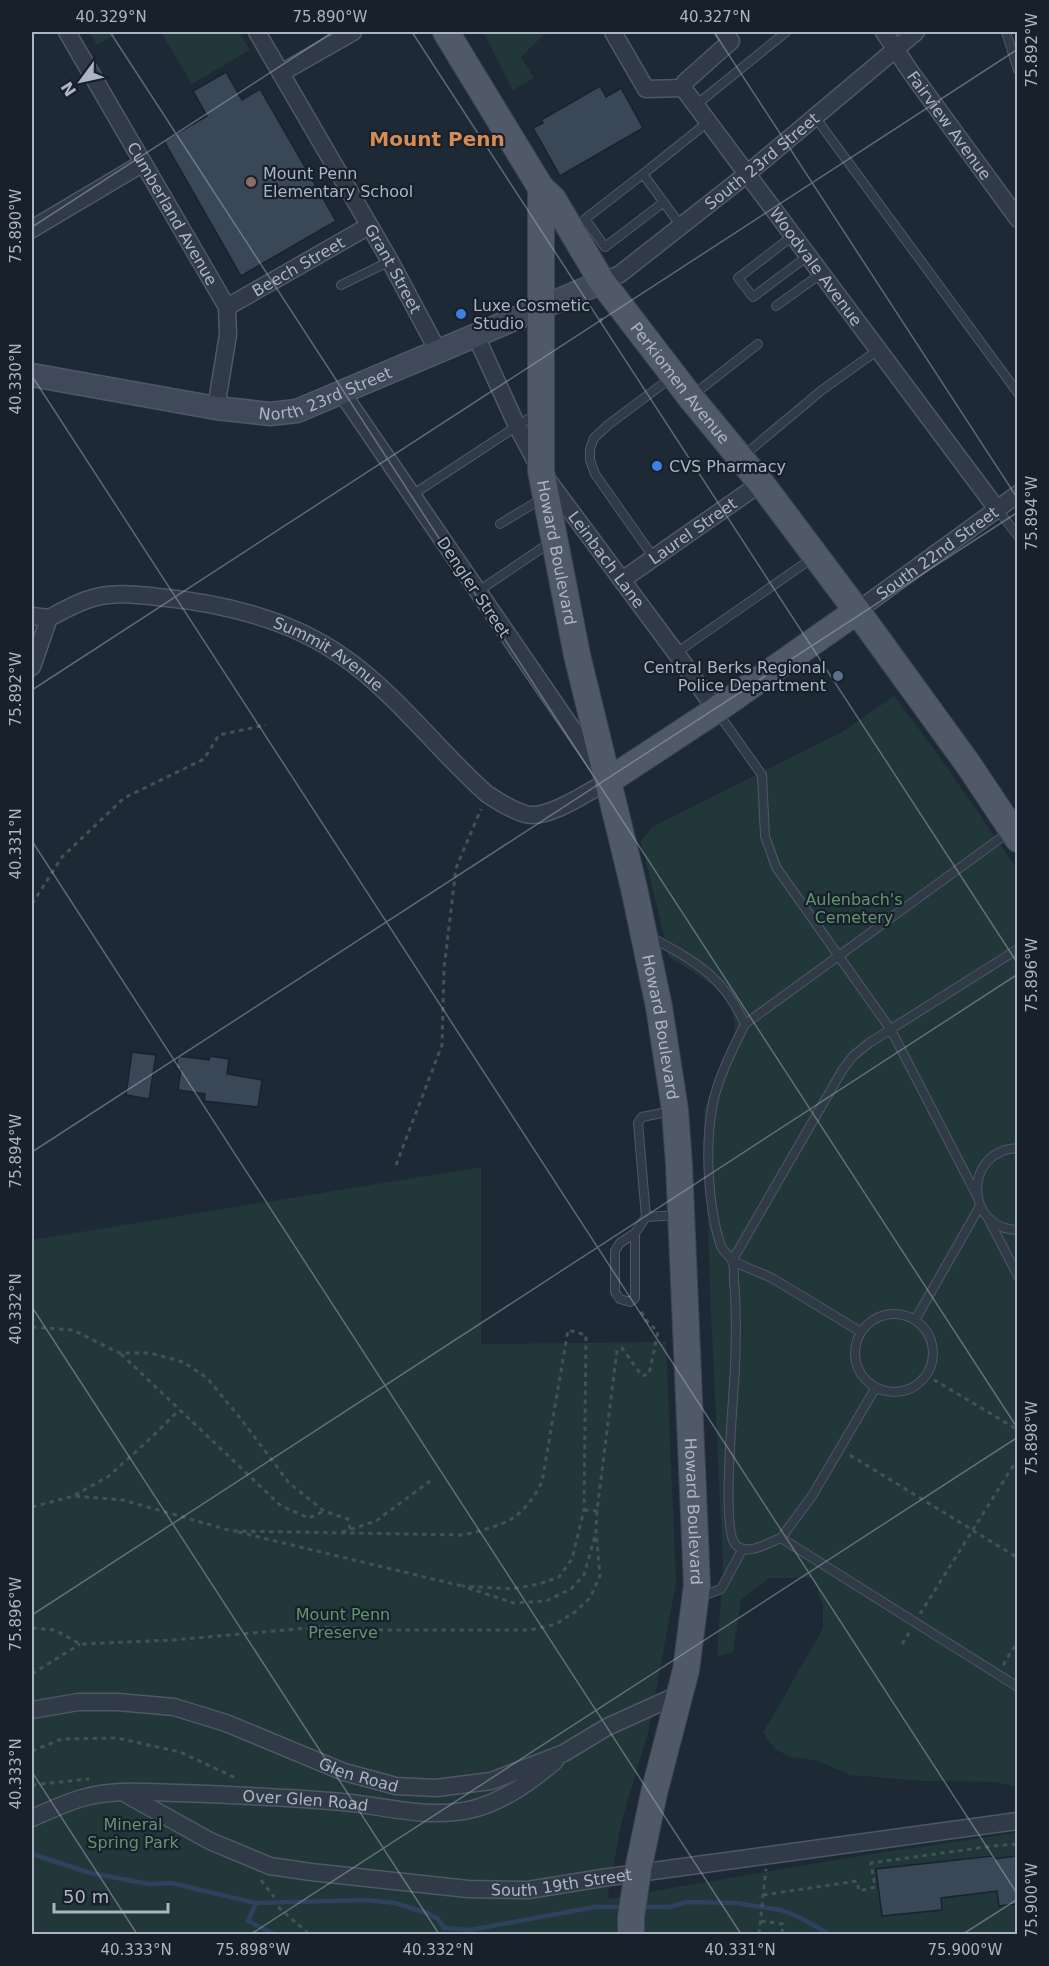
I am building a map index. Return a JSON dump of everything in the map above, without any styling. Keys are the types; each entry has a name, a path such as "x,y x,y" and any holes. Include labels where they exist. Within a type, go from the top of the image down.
{"main road":[{"name":"Perkiomen Avenue","path":"446,32 541,188 553,199 602,282 691,398 761,483 857,611 968,764 1015,834"},
{"name":"Howard Boulevard","path":"541,188 541,471 577,655 644,933 667,1053 675,1110 682,1215 697,1545 696,1599 686,1670 638,1870 631,1917 631,1935"},
{"name":"North 23rd Street","path":"32,375 216,408 270,414 297,411 602,282"},
{"path":"608,781 716,710 857,611"}],"street":[{"name":"Cumberland Avenue","path":"67,32 227,307 228,335 216,408"},
{"name":"Grant Street","path":"257,32 390,261 438,351"},
{"path":"281,73 353,32"},
{"path":"613,32 646,89 683,88 685,82 731,41 724,32"},
{"name":"Fairview Avenue","path":"885,32 1017,219"},
{"name":"South 23rd Street","path":"602,282 620,274 747,174 916,32"},
{"name":"Woodvale Avenue","path":"683,88 997,509"},
{"path":"32,229 143,163"},
{"name":"Beech Street","path":"227,307 369,226"},
{"name":"Leinbach Lane","path":"476,336 517,426 541,471 716,710"},
{"name":"Dengler Street","path":"342,393 608,781"},
{"name":"Laurel Street","path":"622,580 761,483"},
{"name":"South 22nd Street","path":"857,611 1017,494"},
{"name":"Summit Avenue","path":"49,618 77,603 107,595 129,594 188,600 238,610 276,622 327,646 343,657 373,681 487,794 528,815 561,808 608,781"},
{"path":"32,616 49,618 32,667"},
{"name":"Glen Road","path":"32,1710 78,1702 118,1702 174,1707 226,1723 344,1772 396,1786 436,1788 491,1781 564,1753 607,1727 680,1694"},
{"name":"Over Glen Road","path":"32,1818 83,1798 122,1792 231,1795 344,1802 401,1812 440,1814 471,1809 494,1802 534,1778 564,1753"},
{"name":"South 19th Street","path":"122,1792 210,1841 270,1866 468,1889 528,1890 1017,1821"}],"lane":[{"path":"696,105 786,32"},
{"path":"1006,32 1017,70"},
{"path":"815,117 1017,393"},
{"path":"664,202 605,247 585,219 708,122"},
{"path":"643,174 681,226"},
{"path":"794,235 738,278 753,297 809,255"},
{"path":"341,285 390,261"},
{"path":"776,306 822,273"},
{"path":"691,398 758,344"},
{"path":"741,458 822,390 878,350"},
{"path":"654,558 595,474 590,460 590,449 594,438 608,424 674,376"},
{"path":"412,495 540,411"},
{"path":"500,524 546,496"},
{"path":"997,509 1017,536"},
{"path":"477,592 553,540"},
{"path":"676,653 814,556"},
{"path":"716,710 762,775 765,836 776,867 790,890 891,1030 1017,1276"},
{"path":"861,1332 772,1278 732,1261 721,1247 711,1199 709,1152 712,1107 729,1056 745,1024 838,955 1015,834"},
{"path":"644,933 693,960 715,977 739,1010 745,1024"},
{"path":"876,1387 812,1496 781,1538 751,1550 742,1550 735,1544 731,1535 729,1517 737,1304 732,1261 853,1056 1017,948"},
{"path":"635,1233 635,1298 630,1302 620,1299 615,1293 615,1251 620,1243 635,1233 646,1217 638,1123 642,1117 675,1110"},
{"path":"977,1196 977,1182 981,1169 990,1158 1001,1151 1016,1148 1017,1137"},
{"path":"915,1320 980,1206"},
{"path":"646,1217 682,1215"},
{"path":"987,1217 998,1225 1017,1230"},
{"path":"891,1314 904,1315 915,1320 927,1334 933,1351 932,1364 926,1375 919,1383 898,1392 876,1387 866,1380 857,1363 856,1344 861,1332 869,1323 891,1314"},
{"path":"781,1538 1017,1687"},
{"path":"696,1599 721,1589 742,1550"}],"path":[{"path":"32,904 62,857 124,798 204,759 219,735 266,725"},
{"path":"396,1165 442,1045 444,969 456,868 487,794"},
{"path":"32,1674 80,1644 173,1640 320,1628 530,1630 556,1624 575,1612 590,1598 600,1576 596,1532 597,1511 617,1350 622,1348 642,1376 649,1374 658,1332 646,1320 635,1298"},
{"path":"32,1327 73,1330 119,1353 281,1506 309,1518 324,1511"},
{"path":"232,1531 464,1535 500,1526 518,1516 532,1500 542,1482 568,1330 586,1335 584,1510 572,1559 559,1577 539,1584 512,1589 462,1586"},
{"path":"119,1353 150,1353 183,1362 207,1378 289,1483 324,1511 348,1519 351,1534"},
{"path":"926,1375 1017,1430"},
{"path":"32,1507 74,1496 109,1476 153,1437 179,1410"},
{"path":"841,1449 1017,1558"},
{"path":"902,1644 1017,1458"},
{"path":"338,1534 376,1521 430,1481"},
{"path":"74,1496 123,1500 232,1531 462,1586 514,1603 546,1601 571,1590 584,1575 596,1532"},
{"path":"584,1510 597,1511"},
{"path":"32,1628 55,1630 80,1644"},
{"path":"997,1675 1017,1641"},
{"path":"32,1750 62,1738 117,1738 180,1752 240,1780"},
{"path":"763,1895 857,1881 859,1891 875,1887 871,1863 1017,1844"},
{"path":"759,1935 767,1856"},
{"path":"278,1907 309,1935"},
{"path":"761,1922 783,1924 782,1935"}],"green space":[{"path":"89,32 121,32 97,45"},
{"path":"161,32 239,32 250,50 192,84"},
{"path":"483,32 547,32 521,57 534,78 513,90"},
{"name":"Aulenbach's Cemetery","path":"894,696 940,757 1017,869 1017,1787 996,1782 924,1781 850,1775 818,1761 791,1757 776,1750 763,1733 823,1628 823,1605 813,1578 769,1578 741,1600 733,1652 717,1657 723,1565 704,1109 734,1036 734,1021 731,1009 715,988 669,957 641,841 652,827 842,732"},
{"name":"Mount Penn Preserve","path":"481,1167 481,1344 666,1342 676,1583 648,1733 622,1820 607,1899 871,1854 1017,1833 1017,1934 32,1934 32,1240"}],"building":[{"path":"226,72 242,100 260,89 336,221 241,276 164,141 207,116 193,91"},
{"path":"600,86 606,97 621,88 643,128 560,176 533,128 543,123 541,120"},
{"path":"132,1052 156,1055 149,1099 126,1095"},
{"path":"178,1056 209,1060 210,1056 229,1059 227,1074 262,1080 258,1107 204,1101 205,1094 178,1090 181,1069 176,1068"},
{"path":"993,1856 994,1859 1017,1856 1017,1904 999,1906 997,1891 941,1898 942,1910 882,1916 876,1869"}],"waterway":[{"path":"32,1854 90,1873 149,1884 171,1883 256,1903 367,1900 395,1903 427,1913 438,1919 444,1928 470,1930 595,1907 624,1907"},
{"path":"641,1907 670,1907 687,1902 736,1903 781,1910 829,1934"},
{"path":"256,1903 248,1921 274,1934"}],"place":[{"name":"Mount Penn Elementary School","path":"251,182"},
{"name":"Luxe Cosmetic Studio","path":"461,314"},
{"name":"CVS Pharmacy","path":"657,466"},
{"name":"Central Berks Regional Police Department","path":"838,676"}],"district":[{"name":"Mount Penn","path":"437,139"}],"park label":[{"name":"Mineral Spring Park","path":"133,1833"}]}
